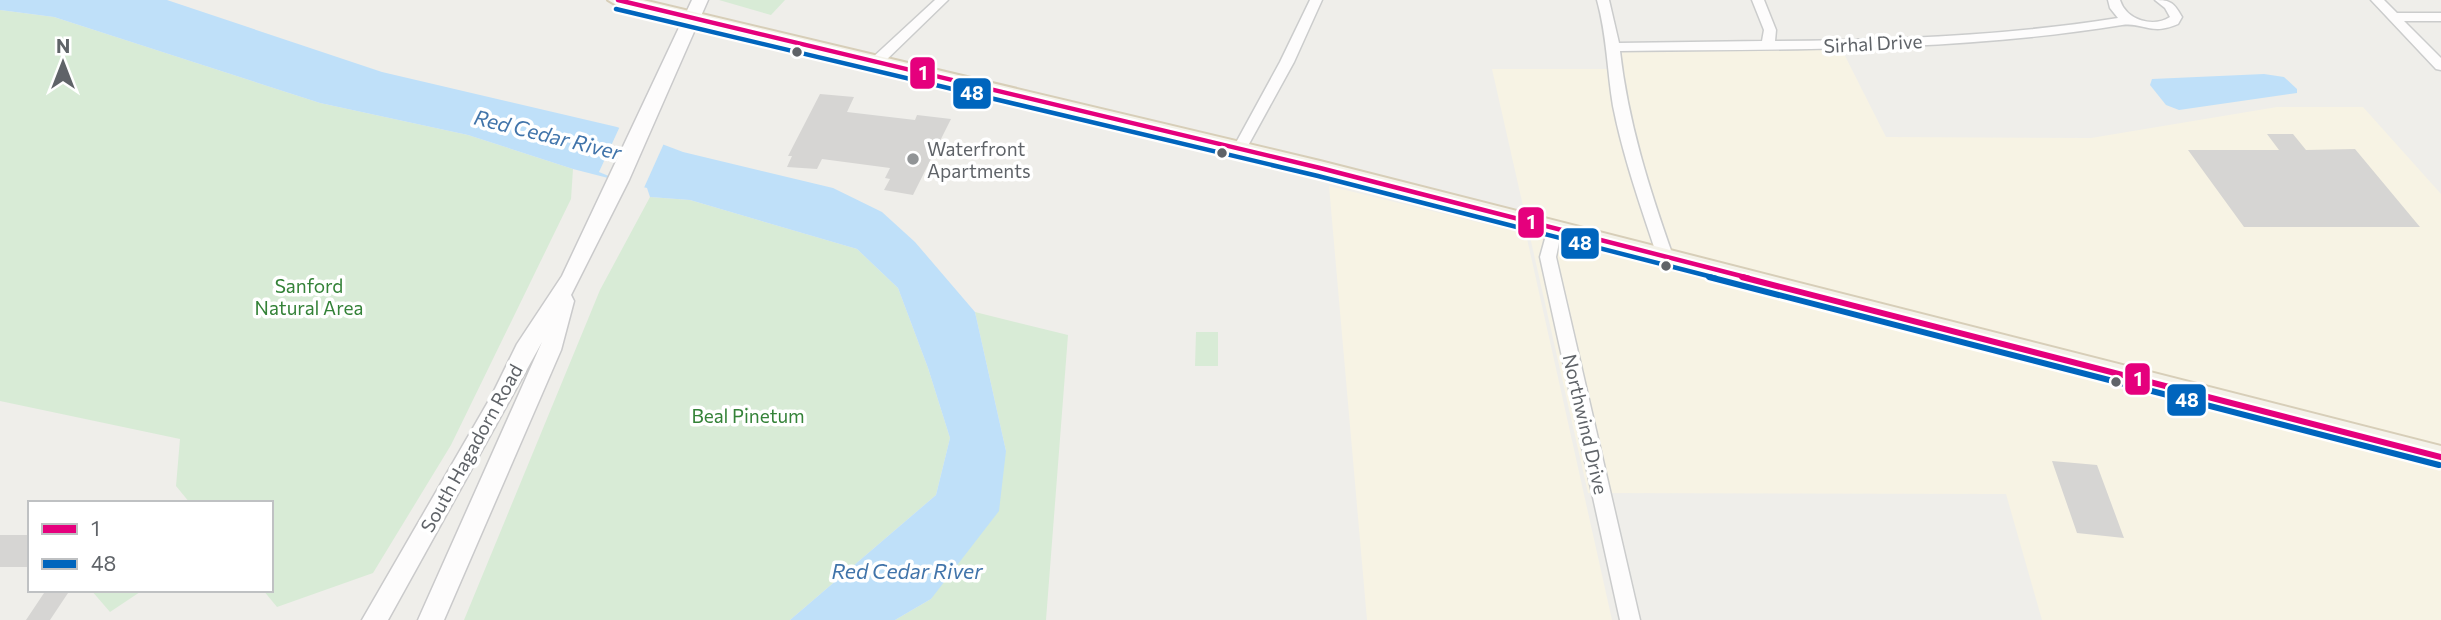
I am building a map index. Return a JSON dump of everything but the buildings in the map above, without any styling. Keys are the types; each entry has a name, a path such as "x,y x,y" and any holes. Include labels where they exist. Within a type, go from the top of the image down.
{"main road":[{"path":"618,0 696,9 876,62 1555,228 2441,457"}],"street":[{"path":"876,62 942,0"},
{"path":"1239,150 1287,62 1316,0"},
{"path":"1603,0 1614,47 1614,74 1622,116 1665,256"},
{"path":"1758,0 1770,30 1768,46"},
{"path":"2114,0 2116,10 2131,20"},
{"name":"Sirhal Drive","path":"1614,47 1865,44 2056,32 2131,20 2161,26 2174,21 2174,11 2161,0"},
{"path":"2377,0 2441,66"},
{"name":"South Hagadorn Road","path":"375,620 501,399 525,350 571,279 620,180 696,9"},
{"path":"2393,17 2441,17"},
{"name":"Northwind Drive","path":"1555,228 1548,257 1630,620"},
{"name":"South Hagadorn Road","path":"431,620 550,350 571,279"}],"shaded area":[{"path":"1622,50 1842,50 1886,137 2091,138 2277,107 2363,107 2441,194 2441,620 2042,620 2006,494 1588,493 1492,69 1622,69"},
{"path":"1329,186 1526,234 1612,620 1367,620"}],"green space":[{"path":"719,0 785,0 771,15"},
{"name":"Sanford Natural Area","path":"0,10 54,17 320,103 468,135 573,169 571,199 451,445 373,573 277,607 265,592 273,592 273,501 188,501 176,486 180,439 0,401"},
{"name":"Beal Pinetum","path":"650,197 690,200 857,249 898,288 928,368 950,438 936,495 790,620 464,620 600,290"},
{"path":"975,312 1068,335 1046,620 895,620 931,599 1006,451"},
{"path":"1196,332 1218,332 1218,366 1195,366"},
{"path":"93,592 140,592 110,612"}],"water":[{"name":"Red Cedar River","path":"0,0 167,0 382,72 617,127 683,152 833,188 882,212 915,242 975,312 1006,451 999,511 931,599 895,620 790,620 936,495 950,438 928,368 898,288 857,249 690,200 650,197 647,188 573,169 468,135 320,103 54,17 0,10"},
{"path":"2264,74 2284,77 2297,89 2297,93 2179,110 2166,105 2150,85 2152,79"}],"pier":[{"path":"621,124 665,141 643,190 599,172"}],"transit line":[{"name":"1","path":"618,0 1320,168 2441,457"},
{"name":"48","path":"616,9 1318,176 2439,465"}],"place":[{"name":"Waterfront Apartments","path":"913,159"}]}
